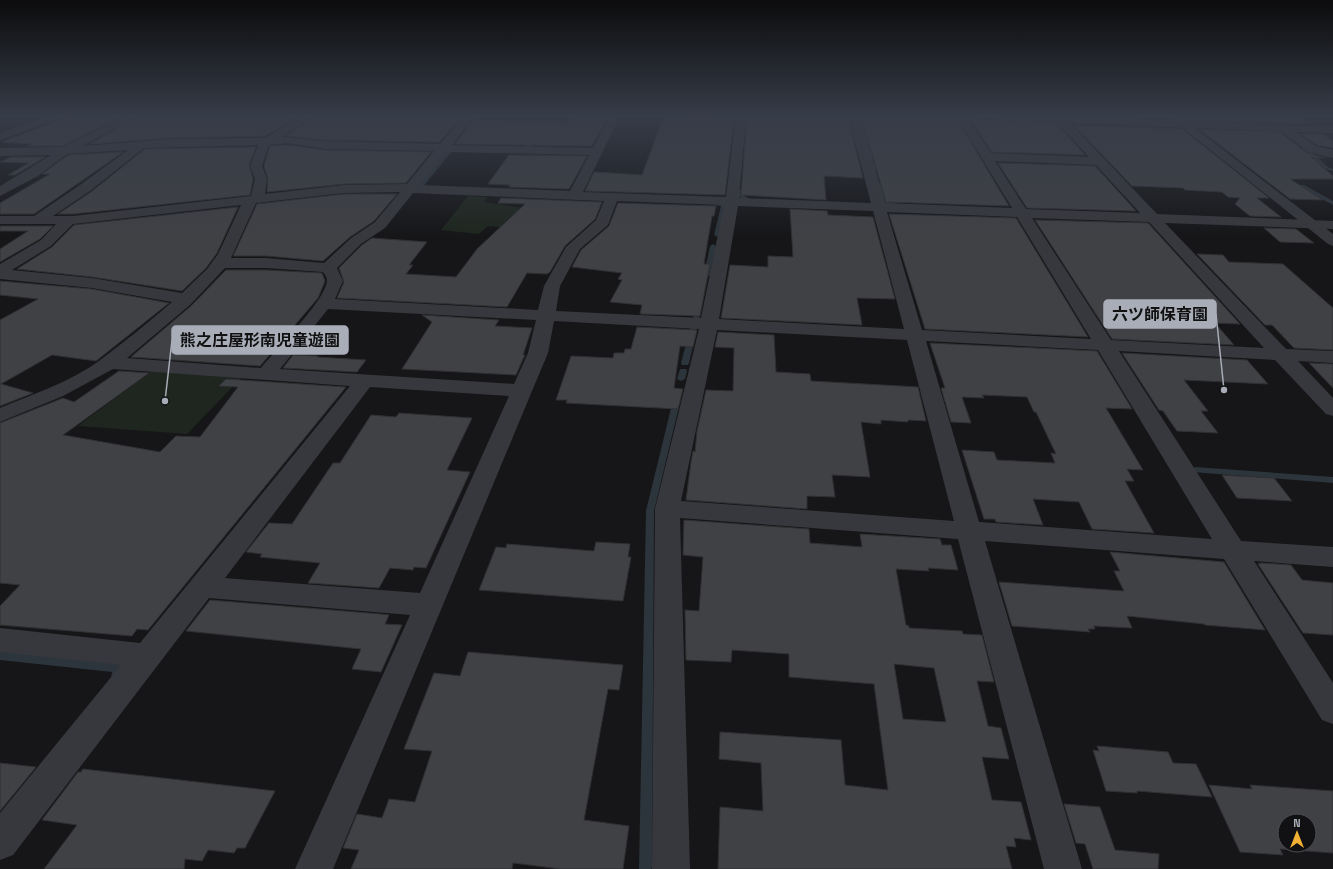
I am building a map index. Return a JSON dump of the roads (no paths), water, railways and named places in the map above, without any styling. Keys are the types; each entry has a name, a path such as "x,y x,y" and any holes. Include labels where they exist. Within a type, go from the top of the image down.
{"street":[{"path":"0,192 57,157"},
{"path":"37,220 85,188 126,157"},
{"path":"1,415 62,388 108,363 185,299 220,263 239,231 241,216 254,199 261,179 256,166 259,157"},
{"path":"328,268 356,241 380,225 409,188 437,157"},
{"path":"575,195 595,157"},
{"path":"671,869 667,509 699,323 732,202 736,157"},
{"path":"865,157 1063,869"},
{"path":"987,157 1099,161"},
{"path":"987,157 1333,710"},
{"path":"1095,157 1333,410"},
{"path":"1225,157 1333,241"},
{"path":"0,220 70,220 344,189 409,188 575,195 611,199 879,207 1333,226"},
{"path":"314,869 538,353 552,286 566,258 574,247 603,222 611,199"},
{"path":"0,273 46,242 70,220"},
{"path":"220,263 266,263 328,268 334,276 335,283 323,304 266,374"},
{"path":"0,273 92,283 185,299"},
{"path":"323,304 1333,357"},
{"path":"108,363 522,391"},
{"path":"0,842 149,656 365,380"},
{"path":"667,509 1333,557"},
{"path":"203,587 428,605"},
{"path":"0,640 149,656"}],"waterway":[{"path":"420,187 445,157"},
{"path":"1314,157 1326,168 1333,170"},
{"path":"874,164 876,169"},
{"path":"880,184 885,202 899,206"},
{"path":"1302,186 1333,203"},
{"path":"741,190 741,196 749,200 756,200"},
{"path":"716,204 724,204 717,235"},
{"path":"707,275 713,246"},
{"path":"685,363 699,306"},
{"path":"681,379 683,371"},
{"path":"645,867 650,511 677,398"},
{"path":"1195,470 1333,480"},
{"path":"0,655 118,668 117,678"}],"place":[{"name":"六ツ師保育園","path":"1224,390"},
{"name":"熊之庄屋形南児童遊園","path":"165,401"}]}
